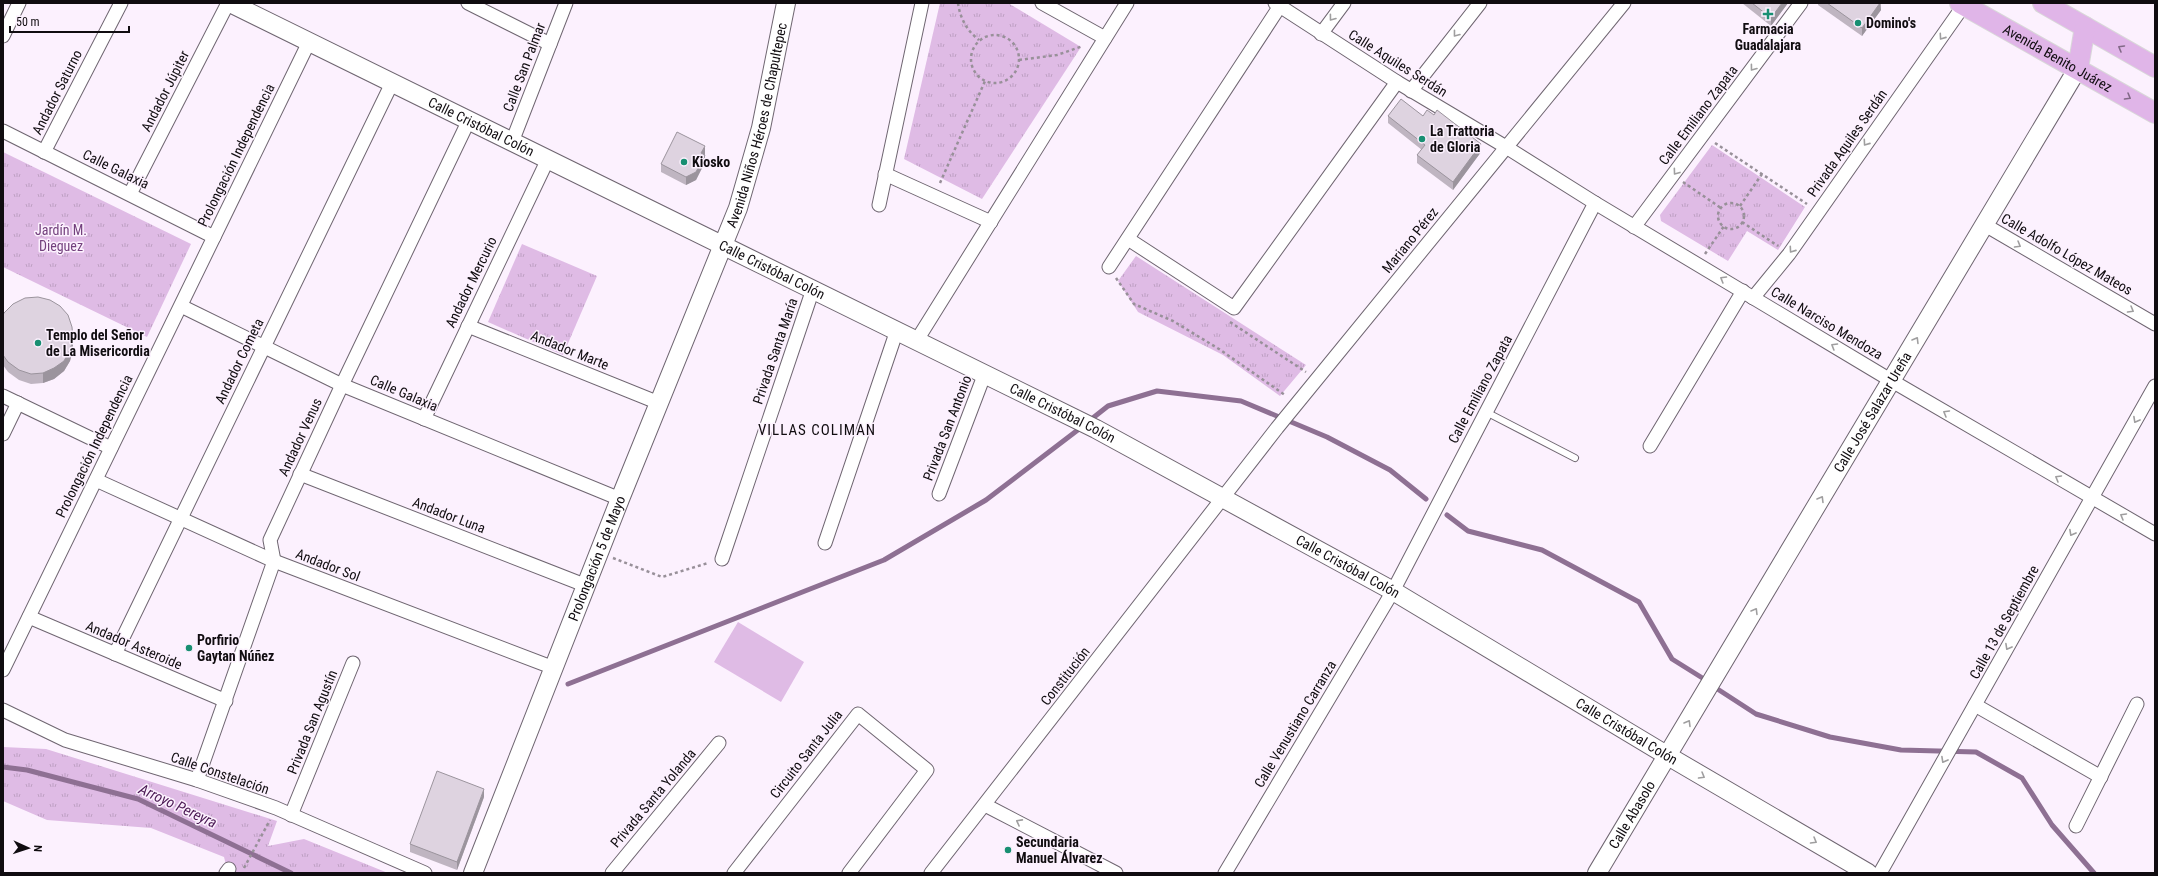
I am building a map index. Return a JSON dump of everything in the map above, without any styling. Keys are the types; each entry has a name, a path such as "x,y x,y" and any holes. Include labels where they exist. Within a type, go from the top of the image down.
{"main road":[{"path":"2043,3 2155,67"},
{"name":"Avenida Benito Juárez","path":"1962,4 2078,68 2155,113"},
{"path":"2078,68 2085,27"}],"street":[{"path":"3,36 19,3"},
{"name":"Andador Saturno","path":"44,152 121,3"},
{"name":"Calle Cristóbal Colón","path":"229,3 985,373 1096,429 1393,591 1668,756 1868,873"},
{"name":"Andador Júpiter","path":"130,194 229,3"},
{"path":"468,3 550,44"},
{"name":"Calle San Palmar","path":"512,142 566,3"},
{"name":"Avenida Niños Héroes de Chapultepec","path":"723,245 738,208 761,128 786,3"},
{"path":"879,205 922,3"},
{"path":"1042,3 1105,38"},
{"path":"917,340 1127,3"},
{"path":"1321,34 1344,3"},
{"path":"1411,91 1480,3"},
{"name":"Mariano Pérez","path":"1223,499 1277,428 1624,3"},
{"name":"Calle Emiliano Zapata","path":"1634,227 1802,3"},
{"path":"1109,268 1278,4"},
{"name":"Calle Aquiles Serdán","path":"1278,4 1321,34 1411,91 1506,147"},
{"name":"Privada Aquiles Serdán","path":"1650,446 1748,294 1789,254 1962,4"},
{"name":"Prolongación Independencia","path":"3,670 309,42"},
{"name":"Calle José Salazar Ureña","path":"1668,756 2078,68"},
{"path":"1128,239 1234,308 1397,82"},
{"name":"Andador Cometa","path":"115,654 392,83"},
{"name":"Andador Venus","path":"197,780 274,561 270,540 342,385 469,120"},
{"name":"Calle Galaxia","path":"3,131 214,237"},
{"name":"Calle Narciso Mendoza","path":"1506,147 1634,227 1892,381 2155,534"},
{"name":"Andador Mercurio","path":"424,419 548,159"},
{"path":"885,174 991,222"},
{"name":"Calle Emiliano Zapata","path":"1393,591 1595,203"},
{"name":"Calle Adolfo López Mateos","path":"1984,225 2155,324"},
{"name":"Prolongación 5 de Mayo","path":"473,873 587,586 620,498 723,245"},
{"name":"Privada Santa María","path":"722,559 813,289"},
{"name":"Calle Galaxia","path":"180,306 342,385 620,498"},
{"name":"Andador Marte","path":"468,326 659,404"},
{"path":"825,542 897,330"},
{"name":"Privada San Antonio","path":"939,494 985,373"},
{"name":"Calle 13 de Septiembre","path":"1880,873 2155,386"},
{"path":"3,396 111,448"},
{"path":"3,434 18,403"},
{"name":"Andador Luna","path":"300,474 587,586"},
{"name":"Andador Sol","path":"96,480 274,561 554,668"},
{"name":"Constitución","path":"931,873 1223,499"},
{"name":"Calle Venustiano Carranza","path":"1225,873 1393,591"},
{"name":"Andador Asteroide","path":"29,617 226,701"},
{"name":"Privada San Agustín","path":"291,815 353,663"},
{"path":"2076,826 2137,704"},
{"path":"1975,705 2101,777"},
{"name":"Calle Constelación","path":"3,710 65,740 197,780 276,808 425,873"},
{"name":"Circuito Santa Julia","path":"734,873 858,714 927,770 849,873"},
{"name":"Privada Santa Yolanda","path":"612,873 720,743"},
{"name":"Calle Abasolo","path":"1597,873 1668,756"},
{"path":"985,805 1116,873"}],"lane":[{"path":"1486,412 1575,458"}],"path":[{"path":"958,3 960,13 967,28 979,40"},
{"path":"994,34 1010,39 1019,52 1019,60 1018,68 1008,80 1000,83 985,81 973,70 971,54 979,40 994,34"},
{"path":"1019,60 1057,55 1105,38"},
{"path":"934,197 985,81"},
{"path":"1703,135 1818,211"},
{"path":"1740,206 1762,174"},
{"path":"1674,175 1721,208"},
{"path":"1727,203 1740,206 1744,214 1742,222 1732,228 1724,226 1718,216 1721,208 1727,203"},
{"path":"1742,222 1789,254"},
{"path":"1698,265 1724,226"},
{"path":"1109,268 1134,304 1173,321 1219,349 1296,406"},
{"path":"1234,308 1226,319 1317,379"},
{"path":"600,552 662,577 722,559"},
{"path":"232,872 258,843 276,808"}],"green space":[{"path":"940,3 1008,3 1081,47 982,199 904,159"},
{"path":"1712,145 1805,207 1778,250 1747,231 1728,261 1661,221 1660,215"},
{"name":"Jardín M. Dieguez","path":"3,152 191,244 147,337 3,267"},
{"path":"522,244 597,276 563,355 488,322"},
{"path":"1136,256 1306,365 1280,396 1223,355 1138,312 1118,281"},
{"path":"738,622 804,662 781,702 714,662"},
{"path":"3,747 46,749 277,821 268,846 304,839 388,873 228,873 224,857 151,828 47,820 3,801"}],"building":[{"path":"1752,3 1782,3 1771,18"},
{"path":"1827,3 1880,3 1862,28"},
{"path":"1401,99 1423,116 1427,110 1434,115 1437,110 1481,144 1453,182 1417,155 1425,145 1388,116"},
{"name":"Kiosko","path":"677,132 705,146 701,153 705,155 696,172 686,177 661,164"},
{"name":"Templo del Señor de La Misericordia","path":"38,297 50,300 60,306 68,315 72,327 73,339 70,350 64,361 43,373 31,374 19,370 8,362 3,355 3,315 13,304 25,298"},
{"path":"437,771 484,789 457,862 410,844"}],"waterway":[{"path":"1089,421 1108,406 1157,391 1241,401 1327,437 1390,470 1426,499"},
{"path":"568,684 884,560 986,500 1083,426"},
{"path":"1447,515 1468,531 1542,550 1639,602 1672,659 1704,679"},
{"path":"1719,690 1756,714 1830,737 1901,750 1976,752 2022,778 2052,825 2094,873"},
{"name":"Arroyo Pereyra","path":"3,767 27,770 138,799 291,873"}],"place":[{"name":"Farmacia Guadalajara","path":"1768,14"},
{"name":"Domino's","path":"1858,23"},
{"name":"La Trattoria de Gloria","path":"1422,139"},
{"name":"Kiosko","path":"684,162"},
{"name":"Templo del Señor de La Misericordia","path":"38,343"},
{"name":"Porfirio Gaytan Núñez","path":"189,648"},
{"name":"Secundaria Manuel Álvarez","path":"1008,850"}],"district":[{"name":"VILLAS COLIMAN","path":"817,430"}]}
